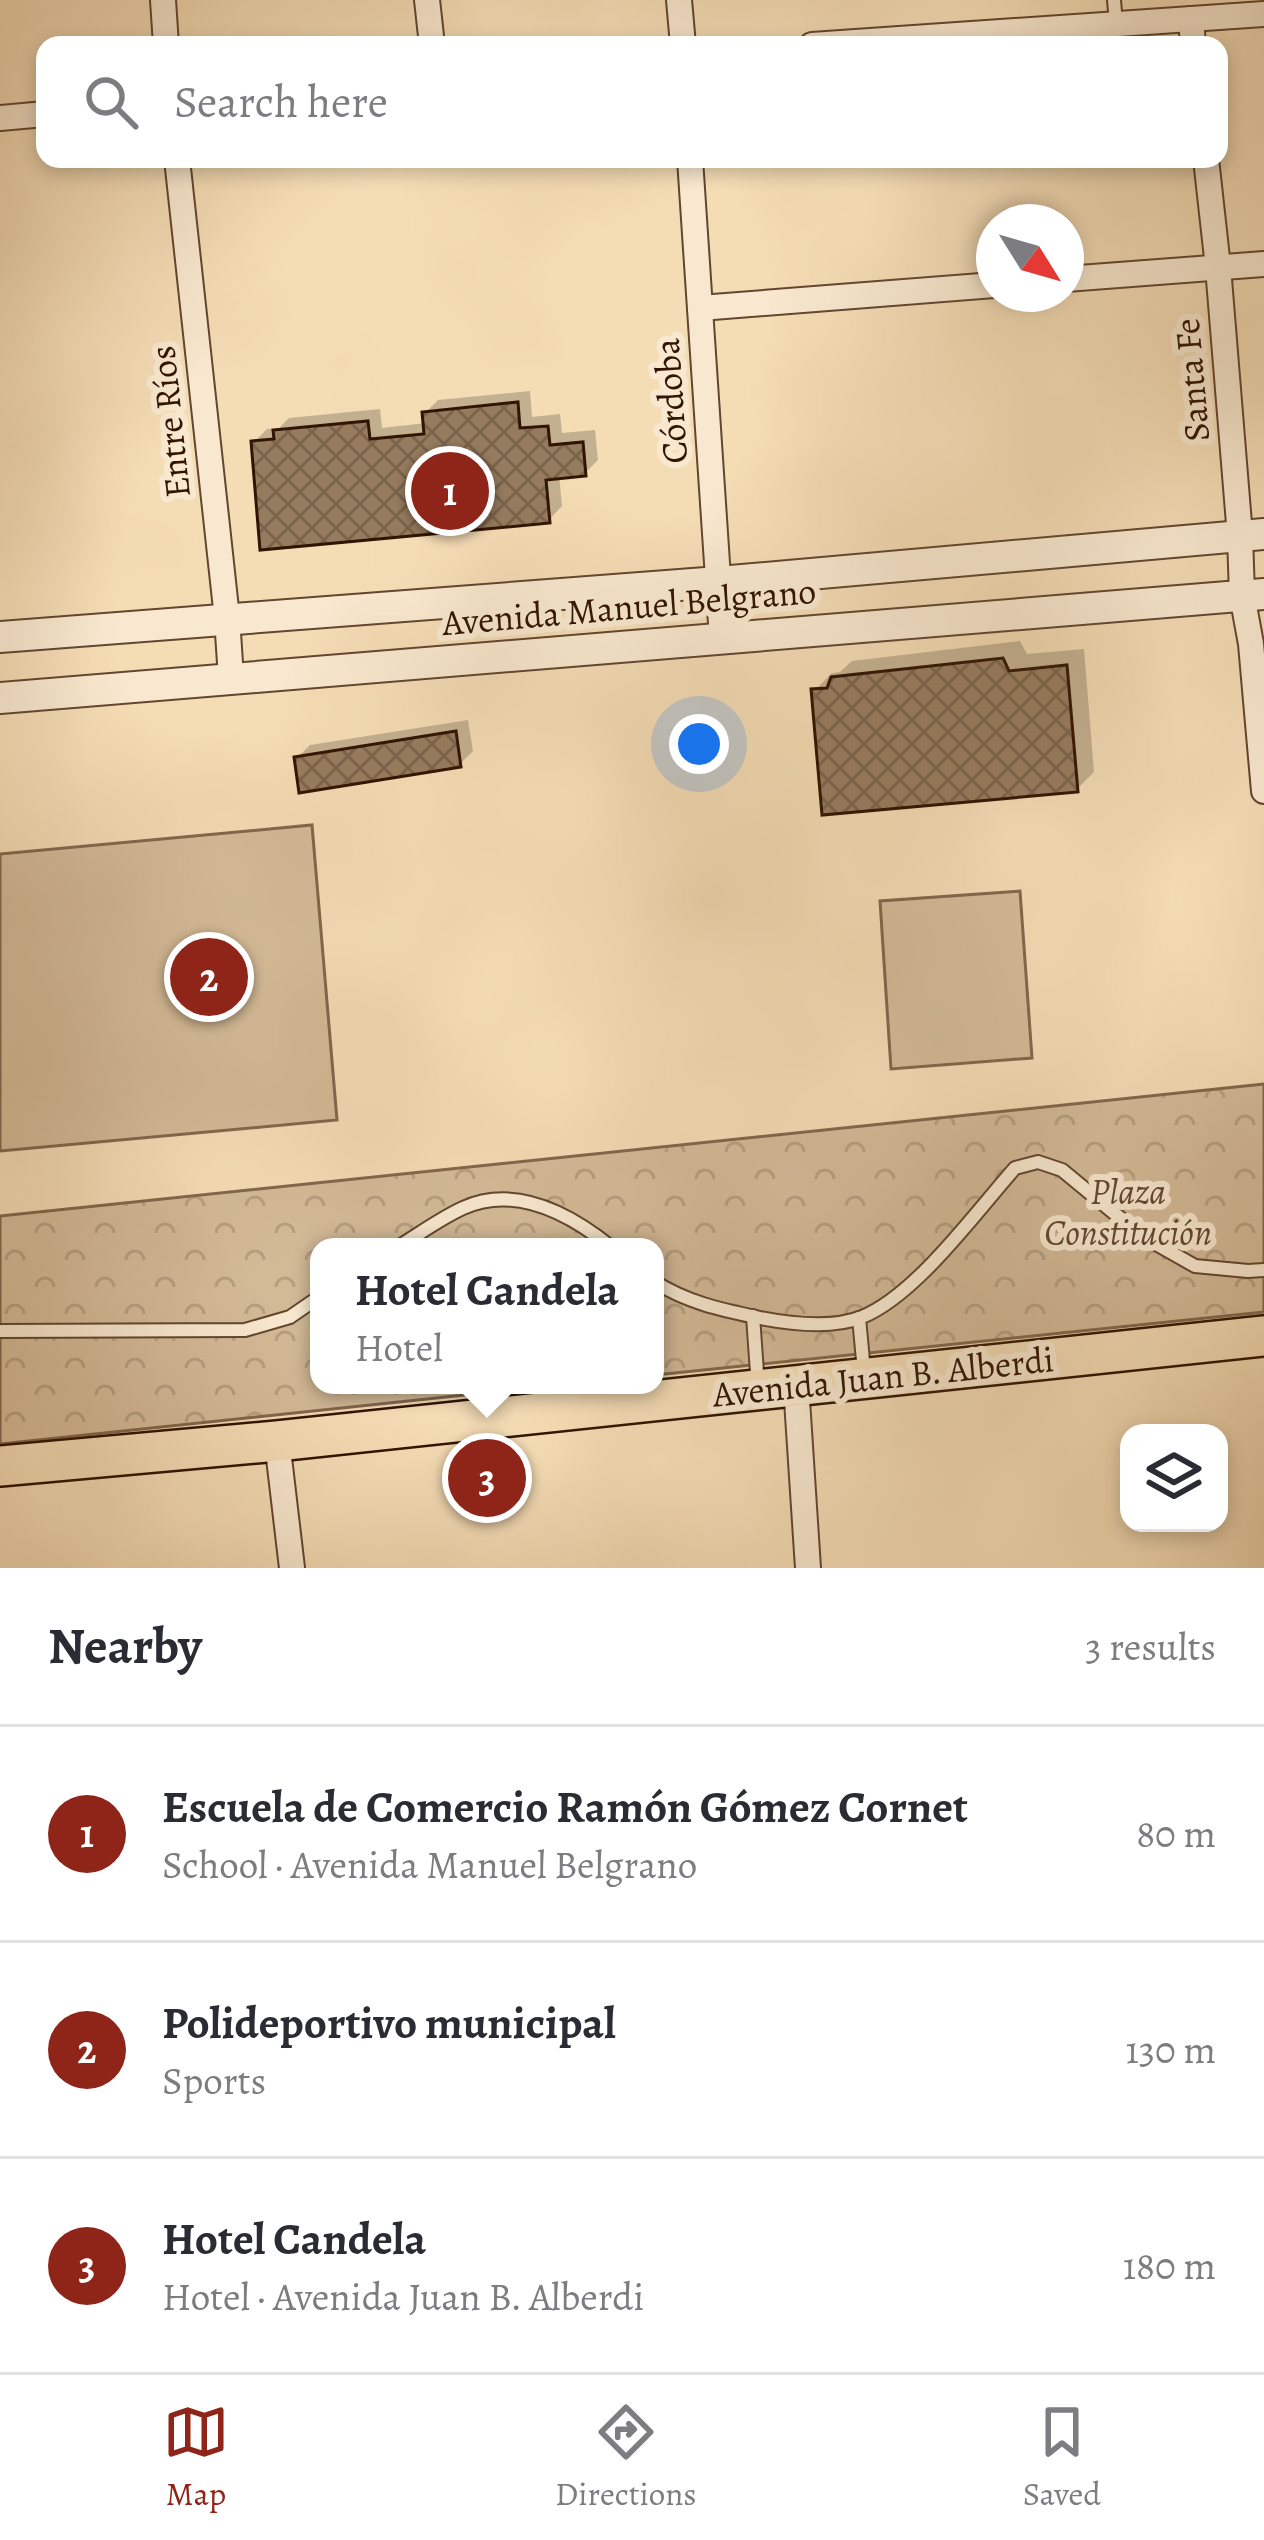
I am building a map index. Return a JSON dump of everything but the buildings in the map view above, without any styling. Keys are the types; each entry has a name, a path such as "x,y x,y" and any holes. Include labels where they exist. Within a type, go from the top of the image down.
{"highway":[{"name":"Avenida Juan B. Alberdi","path":"0,1466 277,1442 1264,1336"}],"street":[{"path":"163,0 165,36"},
{"path":"428,0 431,36"},
{"path":"679,0 681,36"},
{"path":"895,36 1115,12 1190,19 1264,14"},
{"path":"1190,19 1192,36"},
{"path":"0,118 36,115"},
{"name":"Entre Ríos","path":"178,168 231,678"},
{"name":"Córdoba","path":"691,168 722,638"},
{"name":"Santa Fe","path":"1207,168 1252,535 1264,790"},
{"path":"1084,278 1264,264"},
{"path":"700,308 976,286"},
{"name":"Avenida Manuel Belgrano","path":"0,637 1252,535"},
{"name":"Avenida Manuel Belgrano","path":"0,698 1253,594"},
{"path":"777,1387 808,1568"},
{"path":"277,1442 292,1568"}],"lane":[{"path":"664,1287 698,1304 787,1324 859,1318 917,1279 1015,1168 1038,1162 1062,1170 1142,1237 1195,1266 1264,1270"},
{"path":"413,1238 464,1208 488,1200 526,1201 555,1210 599,1238"},
{"path":"0,1331 245,1330 290,1317 310,1304"},
{"path":"753,1316 777,1387"},
{"path":"859,1318 864,1378"}],"green space":[{"path":"312,825 337,1120 0,1151 0,854"},
{"path":"1020,891 1032,1058 891,1069 880,901"},
{"name":"Plaza Constitución","path":"1264,1084 1264,1312 664,1374 664,1238 310,1238 310,1394 475,1394 0,1444 0,1216"}],"place":[{"name":"Escuela de Comercio Ramón Gómez Cornet","path":"450,491"},
{"name":"Polideportivo municipal","path":"209,977"},
{"name":"Hotel Candela","path":"487,1478"}]}
